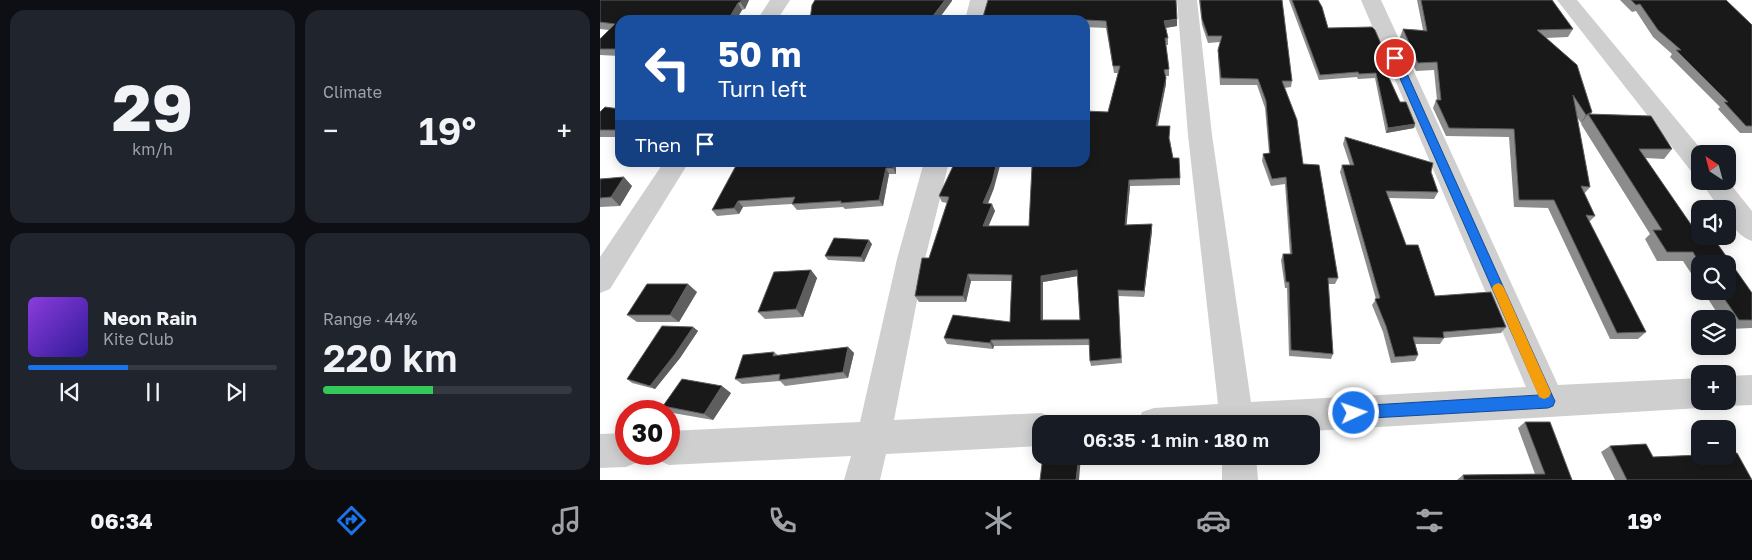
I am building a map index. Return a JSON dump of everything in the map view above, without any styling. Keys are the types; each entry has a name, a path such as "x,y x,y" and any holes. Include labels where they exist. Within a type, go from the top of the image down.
{"street":[{"path":"771,15 780,0"},
{"path":"976,15 980,0"},
{"path":"1187,0 1200,135 1236,415"},
{"path":"1371,0 1548,401"},
{"path":"1567,0 1691,154"},
{"path":"600,281 674,167"},
{"path":"862,480 911,259 936,167"},
{"path":"1720,190 1752,230"},
{"path":"1736,391 1752,390"},
{"path":"1320,416 1691,393"},
{"path":"680,448 1032,430"},
{"path":"600,451 615,450"},
{"path":"1239,465 1240,480"}],"building":[{"path":"600,0 742,0 731,15 615,15 615,24 600,22"},
{"path":"815,0 945,0 934,15 811,15"},
{"path":"988,0 1176,0 1177,19 1164,21 1168,38 1165,38 1169,69 1164,70 1166,78 1156,126 1170,126 1169,138 1173,158 1179,158 1180,178 1129,180 1125,225 1152,224 1144,291 1118,290 1121,358 1090,361 1089,339 991,340 990,343 944,338 953,315 1010,322 1012,275 968,274 963,296 915,296 922,258 929,258 949,197 939,196 953,167 996,167 983,203 992,204 983,226 1029,226 1032,167 1090,167 1090,111 1108,112 1120,66 1113,66 1106,21 1090,20 1090,15 984,15","holes":["1077,270 1080,320 1041,320 1041,276"]},
{"path":"1200,0 1282,0 1292,81 1282,81 1297,120 1303,164 1319,165 1338,278 1328,278 1333,354 1291,350 1289,282 1286,282 1283,254 1292,254 1286,177 1272,179 1263,154 1270,153 1266,101 1258,79 1221,78 1218,50 1222,36 1208,36 1202,19"},
{"path":"1292,0 1318,0 1328,28 1372,27 1375,30 1391,67 1384,67 1400,102 1406,102 1415,124 1388,128 1376,73 1359,74 1358,72 1320,75"},
{"path":"1421,0 1552,0 1573,29 1537,30 1577,65 1592,112 1586,115 1573,95 1590,187 1581,186 1595,216 1586,215 1646,332 1617,333 1554,200 1519,200 1514,129 1449,128 1436,100 1441,100 1437,62 1418,63 1403,29 1427,31"},
{"path":"1631,0 1726,0 1752,25 1752,126 1746,126 1724,102 1728,102 1676,50 1681,50 1658,30 1640,4 1636,5"},
{"path":"615,24 615,49 600,49 600,39"},
{"path":"605,107 615,108 615,130 600,130 600,112"},
{"path":"1588,114 1651,116 1672,149 1639,149 1691,225 1691,245 1718,245 1725,255 1695,255 1693,252 1667,252 1653,230 1662,230"},
{"path":"1345,137 1433,163 1431,172 1438,192 1386,191 1406,245 1418,245 1435,296 1491,292 1506,327 1443,332 1444,338 1413,337 1418,355 1395,357 1386,326 1375,299 1380,298 1342,165 1354,165"},
{"path":"735,167 893,167 886,168 879,200 792,204 795,197 738,201 734,208 712,210"},
{"path":"624,177 611,197 600,198 600,179"},
{"path":"834,238 869,240 861,257 825,256"},
{"path":"811,270 796,309 758,312 774,272"},
{"path":"1736,270 1752,293 1752,320 1739,320 1736,316 1736,310 1732,310 1725,300 1736,300"},
{"path":"647,284 688,284 670,315 627,315"},
{"path":"662,326 693,327 650,386 627,379"},
{"path":"848,347 843,372 779,380 780,374 735,379 743,355 774,352 773,356"},
{"path":"682,379 722,386 704,414 680,409 680,400 667,400"},
{"path":"1525,422 1550,422 1572,480 1464,480 1463,475 1545,474"},
{"path":"1646,444 1653,457 1691,455 1691,465 1736,465 1737,453 1752,480 1627,480 1610,446"},
{"path":"1042,465 1078,465 1076,480 1040,480"}],"slow traffic":[{"path":"1498,288 1544,393"}],"route":[{"path":"1354,413 1548,401 1395,58"}]}
